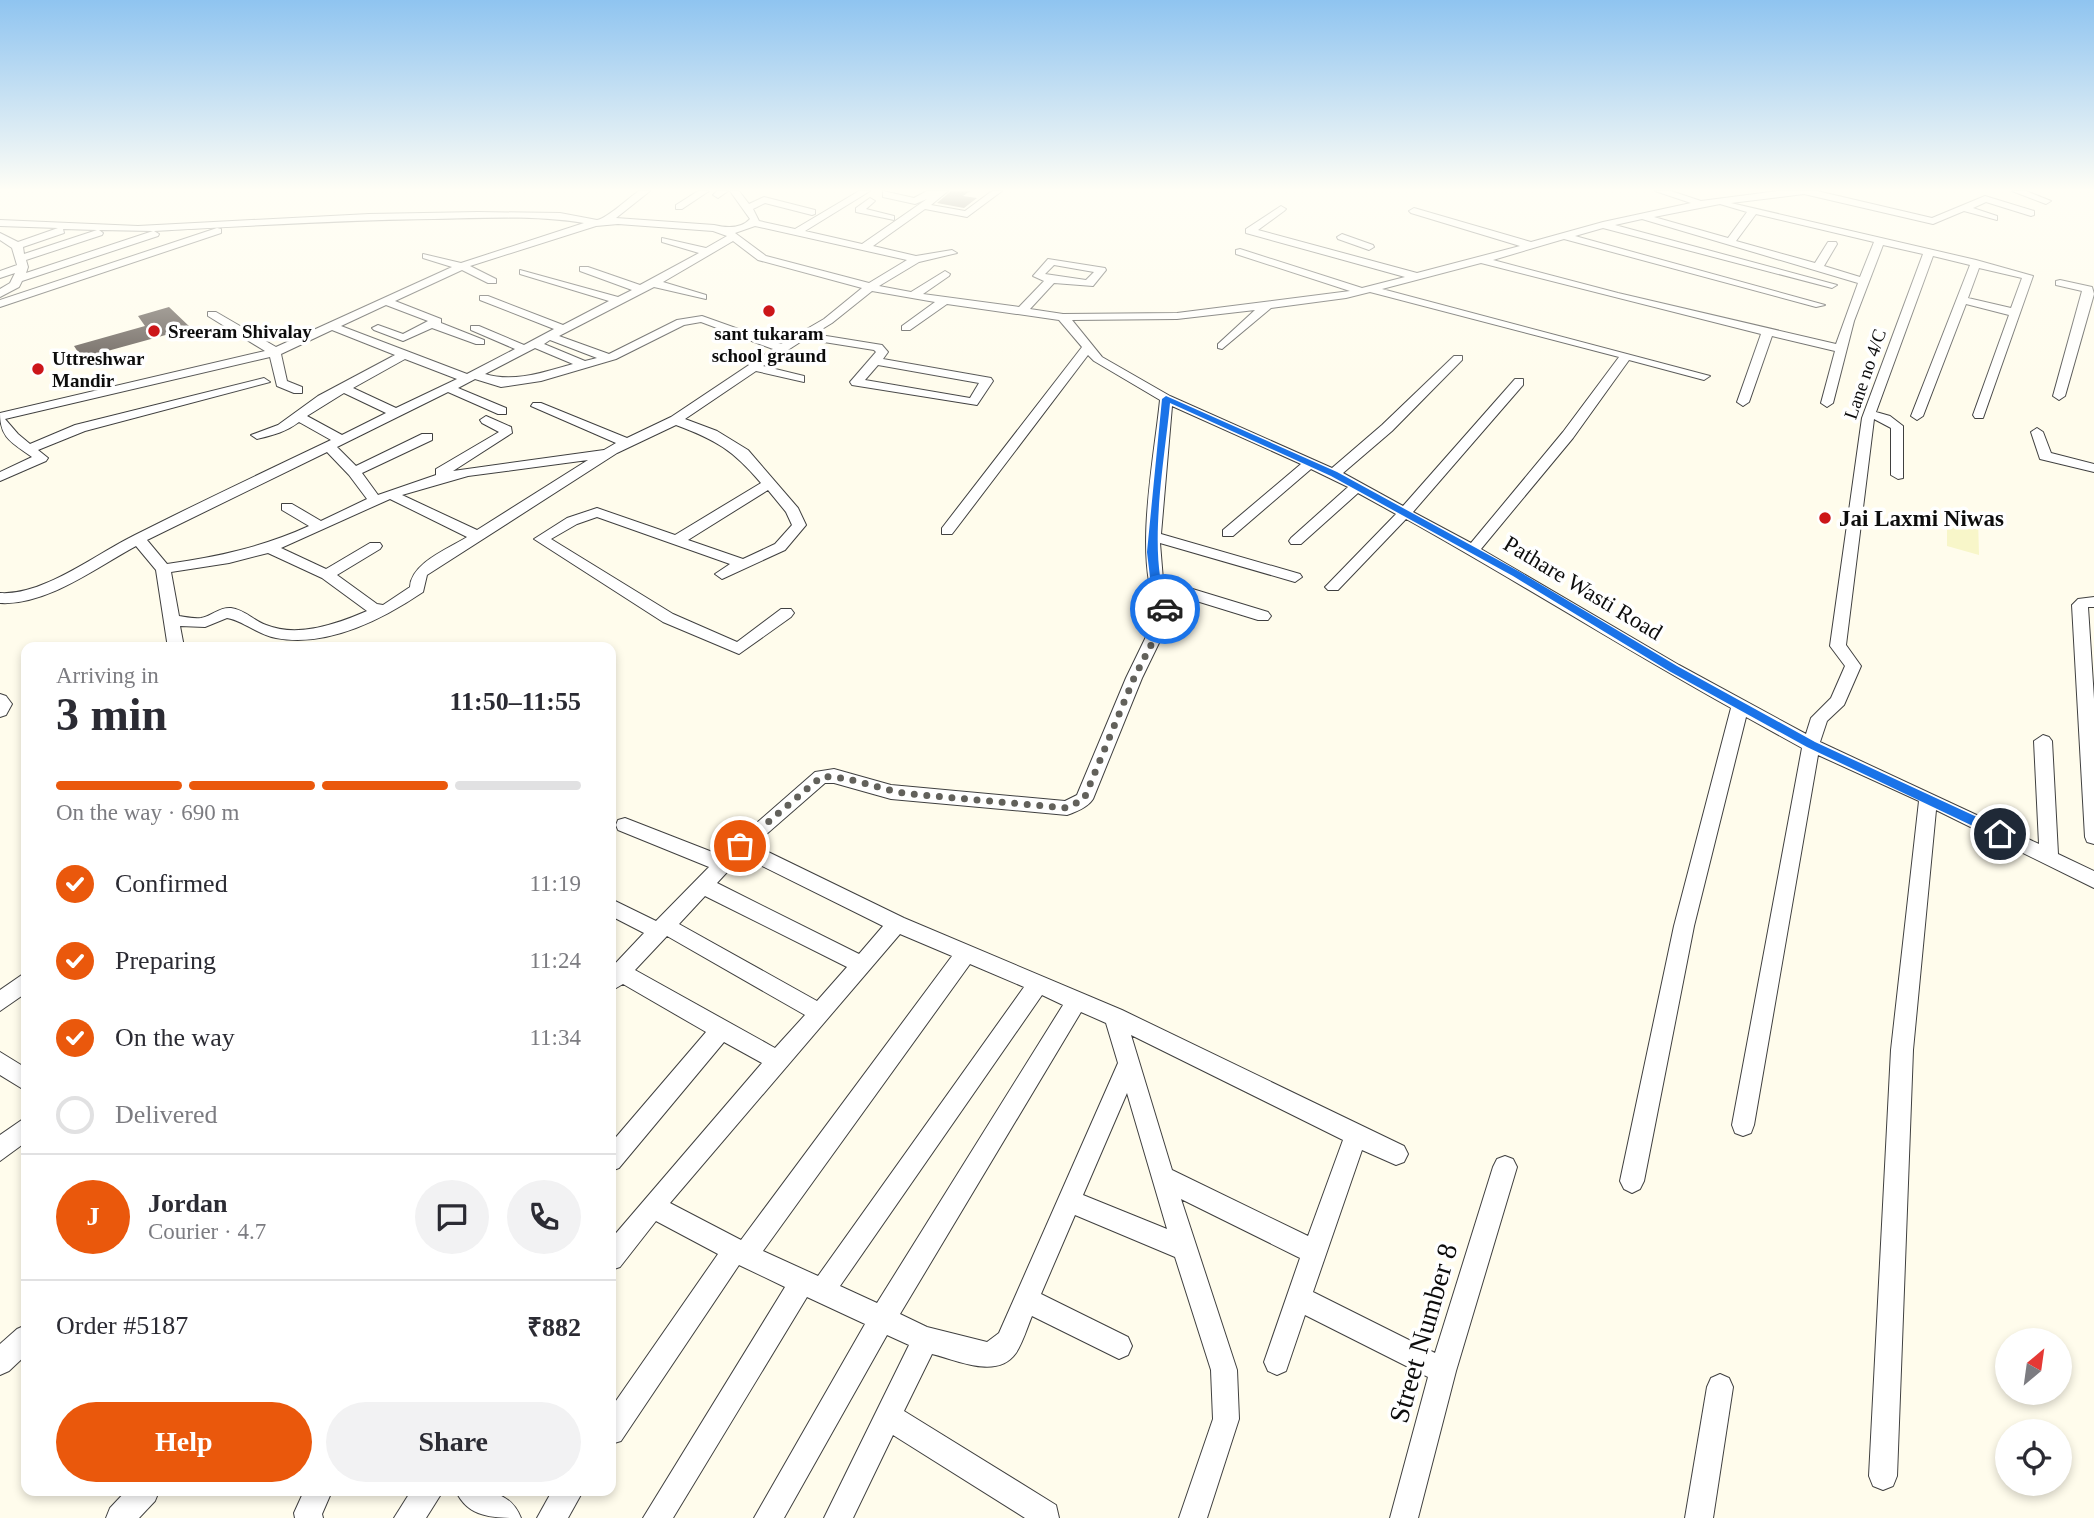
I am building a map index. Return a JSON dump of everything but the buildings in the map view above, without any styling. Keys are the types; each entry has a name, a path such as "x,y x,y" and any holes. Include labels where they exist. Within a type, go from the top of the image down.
{"street":[{"path":"0,295 15,285 22,268 21,262"},
{"path":"0,275 36,262"},
{"path":"22,268 57,262"},
{"path":"0,304 125,262"},
{"path":"447,262 492,281"},
{"path":"29,449 75,419 275,352 474,262"},
{"path":"0,608 8,599 40,592 138,540 470,377 691,262"},
{"path":"776,262 870,288 1063,317 1177,316 1266,305 1366,290 1474,262"},
{"path":"173,621 205,622 226,612 238,614 259,628 277,634 305,636 333,629 382,610 413,594 418,589 418,577 422,572 612,450 675,420 782,348 805,336 851,305 870,288 911,262"},
{"path":"1052,262 1038,276 1089,284 1101,270 1063,262"},
{"path":"1273,262 1366,290 1704,376"},
{"path":"1363,262 1418,277"},
{"path":"1488,262 1841,349"},
{"path":"1660,262 1820,305"},
{"path":"1744,262 1832,285"},
{"path":"1796,262 1864,281"},
{"path":"1817,268 1821,262"},
{"path":"1827,403 1841,349 1871,262"},
{"name":"Lane no 4/C","path":"1811,745 1819,718 1838,701 1852,673 1853,666 1838,646 1869,414 1925,262"},
{"path":"1971,262 2028,276 1979,415"},
{"path":"1917,415 1976,263"},
{"path":"584,269 640,289"},
{"path":"524,272 567,287 618,300"},
{"path":"913,296 944,274"},
{"path":"1021,312 1051,279"},
{"path":"654,283 702,297"},
{"path":"2059,396 2091,290 2060,283"},
{"path":"484,298 563,329"},
{"path":"1961,300 2016,313"},
{"path":"378,328 403,338 438,321 386,301"},
{"path":"906,328 944,301"},
{"path":"1222,346 1266,305"},
{"path":"212,314 275,352 281,383 298,390"},
{"name":"Pathare Wasti Road","path":"1063,317 1098,359 1166,399 1334,474 1473,550 1811,745 1928,797 2094,880"},
{"path":"332,326 470,377 501,383 515,383 609,358 692,319 702,319 782,348"},
{"path":"432,324 480,342"},
{"path":"475,328 585,365"},
{"path":"1743,402 1767,332"},
{"path":"549,336 609,358"},
{"path":"805,336 878,347 882,352 856,382 973,402 987,381 875,361"},
{"path":"947,531 1088,347"},
{"path":"257,435 283,428 321,399 403,354"},
{"path":"1473,550 1568,435 1626,356"},
{"path":"1334,474 1387,428 1458,358"},
{"path":"754,367 800,379"},
{"path":"916,392 932,371"},
{"path":"0,419 75,419 264,382"},
{"path":"1333,587 1405,512 1519,382"},
{"path":"344,387 395,412"},
{"path":"447,388 502,411"},
{"path":"616,976 740,846 821,777 834,776 901,793 1067,808 1084,799 1134,678 1165,618 1166,612 1155,583 1153,536 1166,399"},
{"path":"537,406 628,443"},
{"path":"1869,414 1886,419 1897,426 1898,475"},
{"path":"298,417 342,440"},
{"path":"0,419 15,439 41,457 40,460 0,477"},
{"path":"425,481 506,433 506,430 486,420"},
{"path":"675,420 712,435 743,453 793,511 799,525 780,547 722,573"},
{"path":"2037,432 2045,456 2094,468"},
{"path":"354,472 427,437"},
{"path":"0,445 15,439"},
{"path":"329,447 354,472 375,500"},
{"path":"163,569 236,557 270,548 321,527 375,500 425,481 496,467 570,460 612,450"},
{"path":"1228,533 1310,464"},
{"path":"679,539 769,484"},
{"path":"1296,541 1357,486"},
{"path":"390,494 479,537"},
{"path":"287,507 321,527"},
{"path":"743,564 597,512 572,521 541,539 668,618 739,649 786,613"},
{"path":"1153,536 1295,578"},
{"path":"138,540 163,569 175,642"},
{"path":"327,575 375,546"},
{"path":"270,548 327,575 373,608 382,610"},
{"path":"1155,583 1263,616"},
{"path":"2094,602 2083,601 2080,605 2094,837"},
{"path":"0,700 4,704 0,711"},
{"path":"1632,1181 1684,926 1740,706"},
{"path":"2043,741 2049,858"},
{"path":"1743,1125 1811,745"},
{"path":"1883,1476 1902,1051 1928,797"},
{"path":"625,825 722,864"},
{"path":"740,846 897,924 1115,1017 1396,1154"},
{"path":"702,885 862,965"},
{"path":"616,910 661,928 820,1013"},
{"path":"616,1252 652,1206 897,924"},
{"path":"616,1424 740,1252 966,953"},
{"path":"616,977 722,1029 778,1061"},
{"path":"657,1518 813,1286 1038,984"},
{"path":"0,1002 21,985"},
{"path":"768,1518 882,1319 1077,1001"},
{"path":"1115,1017 1162,1177 1224,1370 1226,1419 1193,1518"},
{"path":"616,1154 722,1029"},
{"path":"0,1062 21,1077"},
{"path":"652,1206 740,1252 925,1339 987,1355 1000,1351 1008,1342 1129,1062"},
{"path":"0,1150 21,1132"},
{"path":"1277,1362 1297,1298 1356,1135"},
{"name":"Street Number 8","path":"1404,1518 1443,1371 1505,1167"},
{"path":"1162,1177 1314,1252"},
{"path":"1069,1201 1185,1249"},
{"path":"1297,1298 1443,1371"},
{"path":"1026,1300 1119,1346"},
{"path":"838,1518 925,1339"},
{"path":"0,1362 21,1343"},
{"path":"1699,1518 1720,1387"},
{"path":"888,1416 1046,1515"},
{"path":"120,1518 140,1496"},
{"path":"309,1518 308,1513 316,1496"},
{"path":"408,1518 425,1496"},
{"path":"477,1496 507,1518"},
{"path":"551,1518 566,1496"}],"shaded area":[{"path":"1947,511 1978,518 1979,555 1947,546"}],"way so far":[{"path":"740,846 813,781 821,777 834,776 891,792 1067,808 1076,805 1084,799 1134,678 1165,618 1165,609"}],"place":[{"name":"sant tukaram school graund","path":"769,311"},
{"name":"Sreeram Shivalay","path":"154,331"},
{"name":"Uttreshwar Mandir","path":"38,369"},
{"name":"Jai Laxmi Niwas","path":"1825,518"}],"route":[{"path":"1165,609 1157,594 1152,552 1166,399 1334,474 1516,574 1673,669 1811,745 1928,797 2000,834"}]}
